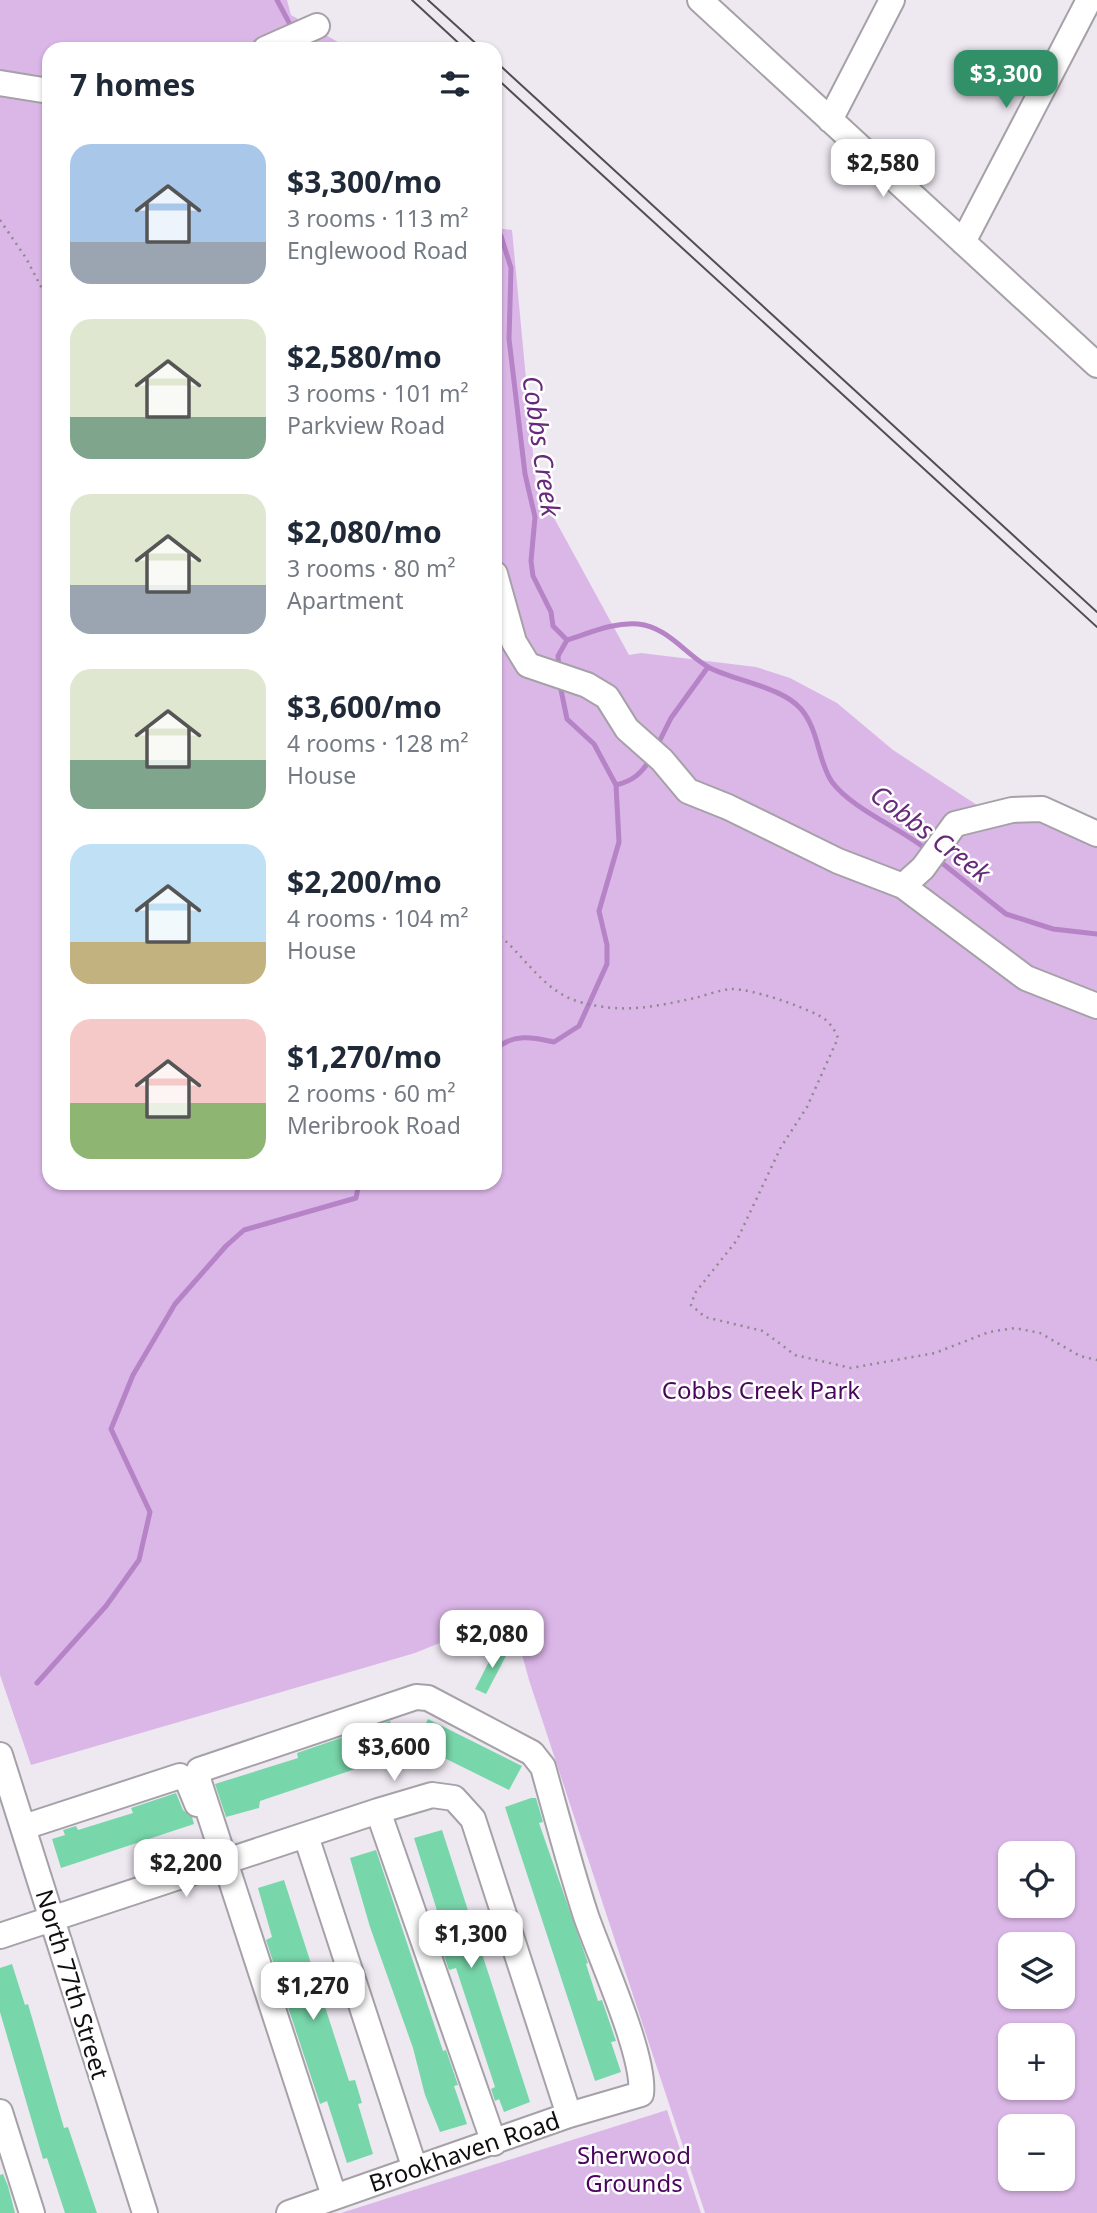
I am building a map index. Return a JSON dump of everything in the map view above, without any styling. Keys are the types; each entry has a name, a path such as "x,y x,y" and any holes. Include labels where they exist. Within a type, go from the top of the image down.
{"street":[{"path":"700,0 1097,365"},
{"path":"830,120 892,0"},
{"path":"962,242 1089,0"},
{"path":"281,42 317,26"},
{"path":"0,83 42,90"},
{"path":"502,599 514,642 528,664 547,673 587,685 607,697 627,729 662,760 688,791 728,807 838,861 903,886 1026,978 1097,1006"},
{"path":"903,886 923,868 955,824 1012,810 1042,808 1097,834"},
{"name":"Brookhaven Road","path":"221,1863 199,1782 199,1770 416,1697 428,1698 518,1744 532,1753 543,1767 586,1915 643,2082 641,2094 569,2115 289,2213"},
{"name":"North 77th Street","path":"1,1760 145,2213"},
{"path":"23,1827 184,1776 221,1863 334,2196"},
{"path":"0,1936 378,1811 432,1795 454,1798 472,1819 569,2115"},
{"path":"378,1811 494,2143"},
{"path":"306,1836 415,2169"},
{"path":"0,2112 32,2213"}],"path":[{"path":"0,220 26,258 42,289"},
{"path":"502,937 541,978 563,996 598,1007 643,1009 730,989 757,993 818,1015 833,1027 838,1038 807,1107 781,1147 737,1240 695,1293 691,1305 705,1317 763,1331 795,1355 851,1368 935,1353 989,1332 1015,1328 1040,1333 1080,1356 1097,1360"}],"green space":[{"name":"Cobbs Creek Park","path":"0,0 287,0 291,15 338,42 42,42 42,1190 502,1190 502,229 512,230 536,485 629,655 641,653 756,667 790,678 837,703 893,750 983,809 1097,829 1097,2213 705,2213 529,1680 511,1614 415,1653 31,1765 0,1675"},
{"name":"Sherwood Grounds","path":"667,2110 701,2213 341,2213"}],"building":[{"path":"497,1646 508,1652 486,1694 475,1689"},
{"path":"428,1719 522,1766 509,1790 416,1744"},
{"path":"390,1721 403,1753 260,1801 259,1808 226,1817 215,1784 298,1758 297,1753"},
{"path":"176,1793 183,1810 192,1817 194,1824 61,1868 52,1839 65,1835 63,1830 76,1826 78,1830 133,1813 131,1808"},
{"path":"536,1798 543,1822 539,1823 588,1963 586,1964 598,2001 602,2000 616,2041 611,2042 621,2072 595,2081 505,1807"},
{"path":"442,1830 530,2102 504,2112 499,2099 495,2101 491,2089 495,2087 456,1968 449,1970 434,1926 441,1923 414,1838"},
{"path":"376,1850 443,2051 446,2050 458,2085 454,2086 467,2124 440,2132 425,2095 413,2048 370,1927 350,1858"},
{"path":"284,1880 349,2081 355,2080 362,2103 358,2104 373,2154 347,2163 327,2101 320,2104 266,1940 272,1937 258,1888"},
{"path":"12,1964 25,2005 28,2004 64,2128 68,2127 97,2213 65,2213 47,2158 43,2159 0,2012 0,1968"},
{"path":"3,2174 15,2213 0,2213 0,2175"}],"waterway":[{"name":"Cobbs Creek","path":"277,0 293,30"},
{"name":"Cobbs Creek","path":"502,239 511,268 509,339 525,474 535,517 531,561 533,576 551,612 553,626 567,640 620,625 649,626 668,636 710,668 793,701 807,717 832,782 864,810 927,850"},
{"path":"559,668 558,656 567,640"},
{"path":"657,746 671,718 708,667"},
{"path":"502,1045 516,1039 531,1038 554,1042 579,1026 607,964 607,945 599,911 619,842 616,785 594,744 567,719 560,685"},
{"path":"616,785 636,776 651,758"},
{"name":"Cobbs Creek","path":"937,859 1006,914 1053,929 1097,934"},
{"path":"37,1683 106,1606 139,1560 150,1512 111,1429 133,1375 175,1304 226,1246 244,1230 356,1198 358,1190"}],"tram line":[{"path":"412,0 457,42"},
{"path":"428,0 474,42"},
{"path":"502,67 1097,612"},
{"path":"502,83 1097,627"}]}
